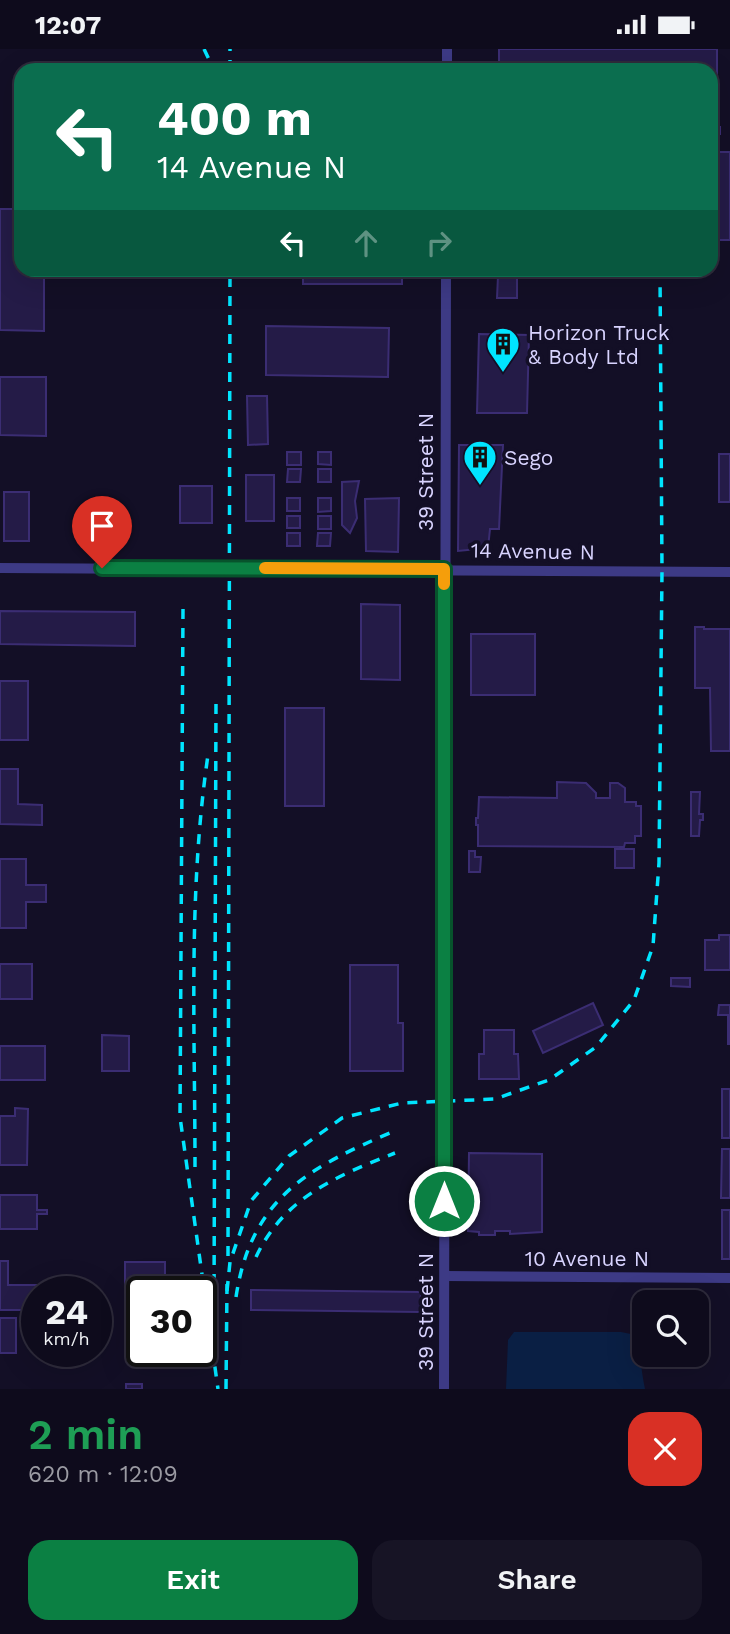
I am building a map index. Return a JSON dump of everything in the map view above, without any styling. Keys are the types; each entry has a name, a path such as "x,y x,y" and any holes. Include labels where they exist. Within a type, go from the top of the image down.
{"street":[{"name":"39 Street N","path":"444,1389 446,277"},
{"name":"14 Avenue N","path":"0,568 730,572"},
{"name":"10 Avenue N","path":"444,1276 730,1278"}],"water":[{"path":"514,1332 631,1334 632,1367 641,1367 645,1389 506,1389 508,1340"}],"building":[{"path":"499,49 717,49 717,63 499,63"},
{"path":"718,152 730,152 730,240 718,240"},
{"path":"0,209 14,209 14,277 44,277 44,331 0,330"},
{"path":"303,277 402,277 402,284 303,284"},
{"path":"498,277 517,277 517,298 497,298"},
{"path":"266,326 389,328 388,377 266,375"},
{"name":"Horizon Truck & Body Ltd","path":"479,334 529,335 527,413 477,413"},
{"path":"0,377 46,377 46,436 0,435"},
{"path":"247,396 267,396 268,444 248,445"},
{"name":"Sego","path":"459,445 503,445 499,529 490,529 488,548 458,551"},
{"path":"287,452 301,452 301,465 287,465"},
{"path":"318,452 331,452 331,465 318,464"},
{"path":"719,454 730,454 730,502 719,502"},
{"path":"288,469 301,469 300,482 287,482"},
{"path":"318,469 331,469 331,482 318,482"},
{"path":"246,475 274,475 274,521 246,521"},
{"path":"359,481 355,501 357,518 350,533 342,525 342,482"},
{"path":"180,486 212,486 212,523 180,523"},
{"path":"4,492 29,492 29,541 4,541"},
{"path":"287,498 300,498 300,511 287,511"},
{"path":"318,498 331,498 331,511 318,512"},
{"path":"399,498 398,552 366,551 365,499"},
{"path":"287,516 300,516 300,528 287,528"},
{"path":"318,516 331,516 331,529 318,529"},
{"path":"287,533 300,533 300,546 287,546"},
{"path":"318,533 331,533 330,546 317,546"},
{"path":"361,604 400,605 400,680 361,679"},
{"path":"0,611 135,612 135,646 0,644"},
{"path":"695,627 730,629 730,751 711,751 710,688 695,688"},
{"path":"471,634 535,634 535,695 471,695"},
{"path":"0,681 28,681 28,740 0,740"},
{"path":"285,708 324,708 324,806 285,806"},
{"path":"0,769 18,769 18,804 42,805 42,825 0,824"},
{"path":"557,782 586,783 596,793 596,798 610,798 610,783 618,783 625,788 625,802 636,802 636,806 641,806 641,836 635,836 635,843 625,843 624,847 478,846 476,818 479,797 557,798"},
{"path":"691,792 700,792 699,814 703,814 703,820 700,820 699,836 691,836"},
{"path":"615,849 634,849 634,868 615,868"},
{"path":"469,851 475,851 475,857 481,857 480,872 469,872"},
{"path":"0,859 26,859 26,885 46,885 46,902 26,902 26,928 0,928"},
{"path":"719,935 730,935 730,970 705,970 705,940 719,940"},
{"path":"0,964 32,964 32,999 0,999"},
{"path":"350,965 398,965 398,1023 403,1023 403,1071 350,1071"},
{"path":"671,978 690,978 690,987 671,986"},
{"path":"593,1003 603,1025 543,1053 533,1031"},
{"path":"719,1005 730,1005 730,1044 728,1015 718,1015"},
{"path":"484,1030 514,1030 514,1054 518,1054 519,1079 479,1079 479,1054 484,1054"},
{"path":"102,1035 129,1036 129,1071 102,1071"},
{"path":"0,1046 45,1046 45,1080 0,1080"},
{"path":"722,1089 730,1089 730,1138 722,1138"},
{"path":"15,1108 28,1109 27,1165 0,1165 0,1116 15,1116"},
{"path":"722,1149 730,1149 730,1198 721,1198"},
{"path":"469,1153 542,1154 542,1232 510,1234 510,1231 495,1231 495,1235 479,1235 479,1232 468,1231"},
{"path":"0,1195 37,1195 37,1210 47,1210 47,1214 37,1214 37,1229 0,1229"},
{"path":"722,1210 730,1210 730,1259 722,1259"},
{"path":"0,1261 8,1261 8,1285 21,1285 21,1310 0,1310"},
{"path":"125,1262 165,1262 165,1276 126,1276 125,1311"},
{"path":"251,1290 421,1292 420,1312 251,1310"},
{"path":"0,1318 16,1318 16,1353 0,1353"},
{"path":"126,1384 142,1384 142,1389 126,1389"}],"railway":[{"path":"204,49 211,63"},
{"path":"230,49 230,63"},
{"path":"228,1256 230,277"},
{"path":"227,1291 230,1262 251,1201 289,1156 342,1118 402,1103 495,1099 549,1080 596,1047 634,1000 653,946 659,863 662,571 660,277"},
{"path":"183,609 180,1117 218,1389"},
{"path":"214,1276 216,700"},
{"path":"195,1167 195,909 208,755"},
{"path":"236,1297 244,1263 255,1235 270,1211 288,1191 334,1159 392,1132"},
{"path":"256,1257 281,1219 314,1191 395,1153"},
{"path":"226,1389 227,1284"}],"slow traffic":[{"path":"265,568 444,569 444,584"}],"place":[{"name":"Horizon Truck & Body Ltd","path":"503,374"},
{"name":"Sego","path":"480,487"}],"route":[{"path":"102,568 444,569 444,1201"}]}
